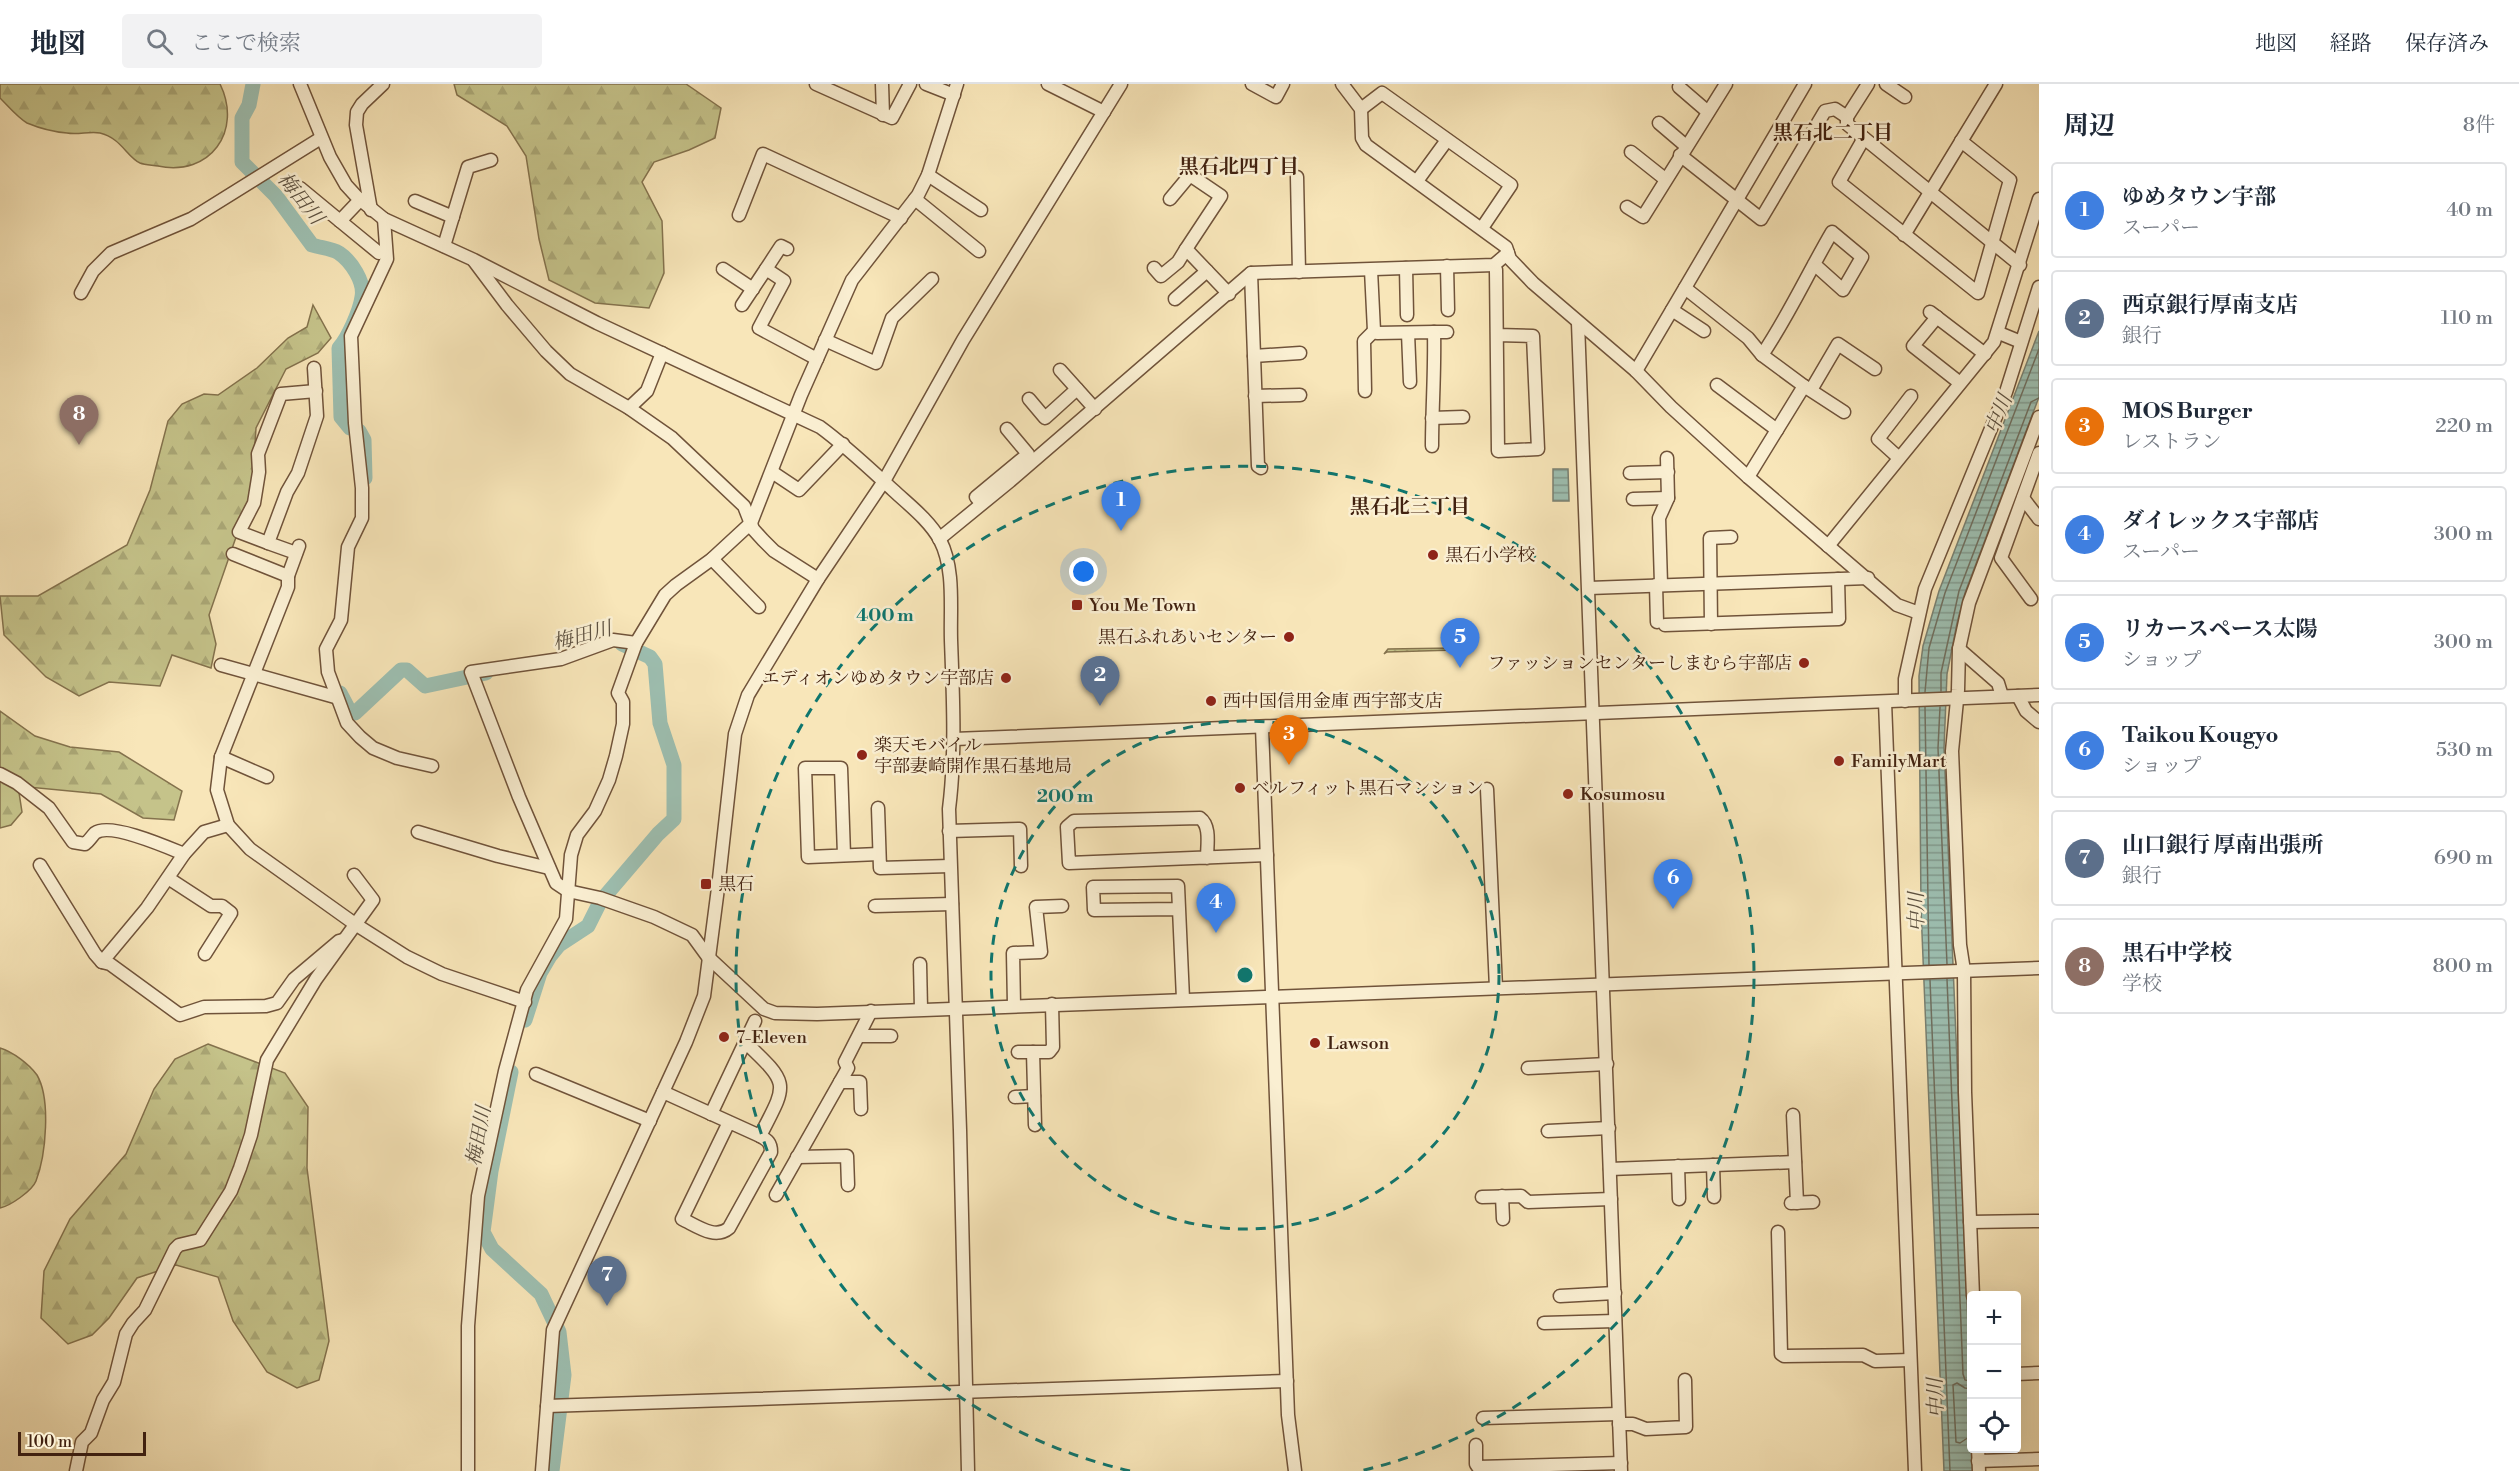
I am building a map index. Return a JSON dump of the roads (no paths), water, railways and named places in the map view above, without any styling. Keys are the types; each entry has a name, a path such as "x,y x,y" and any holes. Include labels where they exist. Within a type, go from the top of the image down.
{"street":[{"path":"300,84 321,138 346,185 371,210 384,219 474,260 597,323 820,427 843,444 884,481 922,517 939,539 948,569 954,739 954,776 949,809 949,831 968,1471"},
{"path":"371,210 356,125 357,112 383,84"},
{"path":"816,84 830,87 892,118 910,84"},
{"path":"882,84 883,115"},
{"path":"468,1471 468,1326 478,1196 505,1071 525,1002 535,973 556,941 566,919 572,855 577,835 595,811 609,780 616,756 623,724 623,702 618,693 635,647 665,595 712,559 751,523 817,359 852,280 915,199 928,175 955,90 926,84"},
{"path":"1048,84 1104,112"},
{"path":"542,1471 558,1406 553,1330 700,1007 718,888 735,734 741,709 818,579 884,481 969,330 1121,84"},
{"path":"1252,84 1276,97 1283,84"},
{"path":"1342,84 1361,110 1362,138 1366,145 1506,247 1510,259 1533,282 1636,371 1671,407 1748,477 1898,605 1919,613"},
{"path":"1627,207 1643,217 1726,84"},
{"path":"1636,371 1805,84"},
{"path":"1868,84 1847,117 1847,124 2020,265"},
{"path":"1886,84 1905,98"},
{"path":"1904,235 1996,84"},
{"path":"1679,87 1708,112"},
{"path":"1361,110 1382,93 1511,184 1482,228"},
{"path":"1659,123 1683,151 1737,202 1761,219 1825,111 1835,109 1847,117"},
{"path":"81,293 93,271 111,253 191,219 321,138"},
{"path":"1864,138 1839,182 1978,293 2010,180 1961,141"},
{"path":"1417,181 1447,140"},
{"path":"1630,152 1665,179"},
{"path":"739,215 763,154 901,218"},
{"path":"444,246 468,167 491,160"},
{"path":"928,175 981,210"},
{"path":"1154,268 1161,276 1178,262 1221,196 1190,175 1170,199"},
{"path":"1297,177 1299,272"},
{"path":"300,188 379,253"},
{"path":"915,199 979,251"},
{"path":"1828,546 1985,354 1999,333 2039,199"},
{"path":"340,221 360,200"},
{"path":"415,201 453,217"},
{"path":"384,219 387,259 351,336 356,431 362,488 362,518 346,557 341,620 326,649 327,672 347,723 373,748 397,758 432,766"},
{"path":"1762,356 1787,318 1814,264 1832,232 1862,256 1843,290 1814,264"},
{"path":"742,305 781,246 787,249"},
{"path":"1186,249 1228,294"},
{"path":"939,539 1095,409 1251,273 1494,265 1508,253"},
{"path":"474,260 492,287 546,351 570,374 629,408 672,438 744,506 758,534 774,551 818,579"},
{"path":"1494,265 1496,270 1498,451 1538,449 1533,336 1497,335"},
{"path":"1447,266 1448,310"},
{"path":"1406,268 1407,315"},
{"path":"723,269 753,289"},
{"path":"766,269 787,276 759,328 817,359"},
{"path":"1365,391 1364,341 1374,331 1371,270"},
{"path":"1175,299 1207,271"},
{"path":"1251,273 1258,466 1261,468"},
{"path":"825,340 876,363 892,318 932,279"},
{"path":"1907,701 1905,679 1925,589 2006,392 2039,287"},
{"path":"1685,288 1748,338 1762,356 1844,411"},
{"path":"1672,310 1704,331"},
{"path":"1960,383 1913,346 1934,314 1985,354"},
{"path":"1476,1445 1478,1467 1621,1467 1578,323"},
{"path":"1374,331 1377,333 1440,332 1432,418 1432,446"},
{"path":"1408,333 1410,382"},
{"path":"1999,333 2022,342"},
{"path":"1748,477 1777,430 1838,344 1875,369"},
{"path":"629,408 647,391 662,353"},
{"path":"1254,356 1300,353"},
{"path":"268,543 287,492 297,473 317,416 314,368"},
{"path":"1060,370 1095,409"},
{"path":"1717,385 1777,430"},
{"path":"1029,399 1045,418 1077,390"},
{"path":"315,392 281,394 258,454 258,490 239,532 268,543 297,550 288,576 288,587 221,757 216,790 228,825 250,849 355,924 407,957 442,974 525,1002"},
{"path":"1256,396 1300,394"},
{"path":"1899,458 1878,439 1911,396"},
{"path":"1432,418 1463,417"},
{"path":"1973,1291 1965,1092 1964,971 1960,945 1953,775 1954,700 1959,649 1972,594 2039,417"},
{"path":"981,503 976,497 1028,454 1007,429"},
{"path":"772,472 799,490 843,444"},
{"path":"2031,599 2001,558 2039,453"},
{"path":"1667,458 1668,498 1659,519 1658,585 1661,624 1839,619 1838,579"},
{"path":"1630,473 1668,472"},
{"path":"1633,499 1668,498"},
{"path":"2023,498 2039,519"},
{"path":"1711,624 1710,538 1731,537"},
{"path":"233,554 288,576"},
{"path":"712,559 759,607"},
{"path":"1589,588 1868,578"},
{"path":"635,647 613,640 561,659 472,675 556,883 568,891 604,899 675,925 692,935 708,957 754,1002 776,1013 2039,968"},
{"path":"1959,649 1998,683 2002,696"},
{"path":"221,665 335,697"},
{"path":"954,739 2039,695"},
{"path":"2018,696 2026,711 2039,722"},
{"path":"1885,702 1915,1471"},
{"path":"1262,727 1287,1381 1295,1471"},
{"path":"221,757 267,777"},
{"path":"844,855 841,768 805,768 808,856 844,855 879,854"},
{"path":"0,774 17,783 50,808 73,842 85,844 95,833 102,831 121,832 184,854"},
{"path":"1487,789 1496,988"},
{"path":"878,808 880,868 950,866"},
{"path":"1207,858 1207,828 1205,822 1200,818 1074,821 1067,827 1069,863 1207,858 1267,855"},
{"path":"102,962 147,909 184,854 204,832 228,825"},
{"path":"949,831 1020,829 1021,866"},
{"path":"418,832 498,856 549,868"},
{"path":"40,865 102,962 110,964 180,1015 204,1007 267,1006 277,1003 294,979 339,940 347,939"},
{"path":"76,1471 82,1442 91,1433 103,1400 114,1382 126,1334 145,1310 175,1248 200,1240 226,1199 251,1135 267,1060 316,979 374,900 354,875"},
{"path":"168,878 211,906 222,906 231,913 205,954"},
{"path":"1179,909 1094,910 1094,887 1178,886 1184,999"},
{"path":"875,906 952,904"},
{"path":"1014,1005 1013,953 1041,952 1036,907 1062,906"},
{"path":"919,964 921,1009"},
{"path":"1018,1052 1049,1052 1053,1047 1052,1004"},
{"path":"776,1195 848,1068 845,1062 871,1011"},
{"path":"711,1114 755,1021"},
{"path":"859,1036 891,1036"},
{"path":"745,1042 778,1076 781,1087 780,1095 760,1136"},
{"path":"1033,1052 1035,1125"},
{"path":"1528,1068 1607,1064"},
{"path":"536,1074 650,1121"},
{"path":"840,1082 860,1082 861,1109"},
{"path":"663,1092 760,1136 769,1141 771,1152 729,1228 720,1233 712,1233 682,1220 729,1122"},
{"path":"1015,1097 1034,1096"},
{"path":"1793,1115 1795,1162 1793,1203 1813,1202"},
{"path":"1548,1131 1609,1128"},
{"path":"797,1157 847,1156 848,1185"},
{"path":"1610,1169 1795,1162"},
{"path":"1713,1165 1714,1197"},
{"path":"1678,1166 1679,1199"},
{"path":"1502,1196 1503,1219"},
{"path":"1482,1197 1521,1196 1528,1202 1611,1199"},
{"path":"1970,1222 2039,1221"},
{"path":"1778,1232 1781,1354 1784,1356 1863,1355 1875,1361 1910,1360"},
{"path":"1560,1296 1615,1293"},
{"path":"1544,1323 1616,1321"},
{"path":"2021,1374 2039,1373"},
{"path":"1483,1418 1619,1419 1646,1429 1686,1427 1685,1380"},
{"path":"558,1406 1287,1381"},
{"path":"1978,1460 2009,1454 2039,1459"}],"water":[{"path":"2039,331 2039,397 1965,593 1947,674 1944,748 1967,1302 1967,1453 1973,1453 1974,1471 1944,1471 1921,909 1919,676 1923,646 1939,591"},
{"path":"1553,469 1568,469 1569,501 1553,501"}],"waterway":[{"name":"梅田川","path":"253,84 249,105 242,118 242,162 276,196 312,245 333,250 344,257 356,272 361,285 362,297 359,309 350,331 339,348 341,417 350,428 359,431 364,440 365,478"},
{"name":"梅田川","path":"525,1020 540,973 550,956 559,945 588,926 600,902 658,834 674,819 674,765 660,723 655,664 650,657 622,644"},
{"name":"梅田川","path":"340,693 350,712 355,713 401,670 407,670 425,686 486,673"},
{"name":"梅田川","path":"511,1072 491,1171 483,1232 492,1249 541,1294 559,1332 564,1375 552,1471"}],"place":[{"name":"黒石中学校","path":"79,445"},
{"name":"ゆめタウン宇部","path":"1121,531"},
{"name":"黒石小学校","path":"1433,555"},
{"name":"You Me Town","path":"1077,605"},
{"name":"黒石ふれあいセンター","path":"1289,637"},
{"name":"ファッションセンターしまむら宇部店","path":"1804,663"},
{"name":"リカースペース太陽","path":"1460,668"},
{"name":"エディオンゆめタウン宇部店","path":"1006,678"},
{"name":"西中国信用金庫 西宇部支店","path":"1211,701"},
{"name":"西京銀行厚南支店","path":"1100,706"},
{"name":"楽天モバイル 宇部妻崎開作黒石基地局","path":"862,755"},
{"name":"FamilyMart","path":"1839,761"},
{"name":"MOS Burger","path":"1289,765"},
{"name":"ベルフィット黒石マンション","path":"1240,788"},
{"name":"Kosumosu","path":"1568,794"},
{"name":"黒石","path":"706,884"},
{"name":"Taikou Kougyo","path":"1673,909"},
{"name":"ダイレックス宇部店","path":"1216,933"},
{"name":"7-Eleven","path":"724,1037"},
{"name":"Lawson","path":"1315,1043"},
{"name":"山口銀行 厚南出張所","path":"607,1306"}],"district":[{"name":"黒石北二丁目","path":"1833,132"},
{"name":"黒石北四丁目","path":"1239,166"},
{"name":"黒石北三丁目","path":"1410,506"}],"water label":[{"name":"中川","path":"1998,414"},
{"name":"中川","path":"1916,912"},
{"name":"中川","path":"1935,1398"}]}
